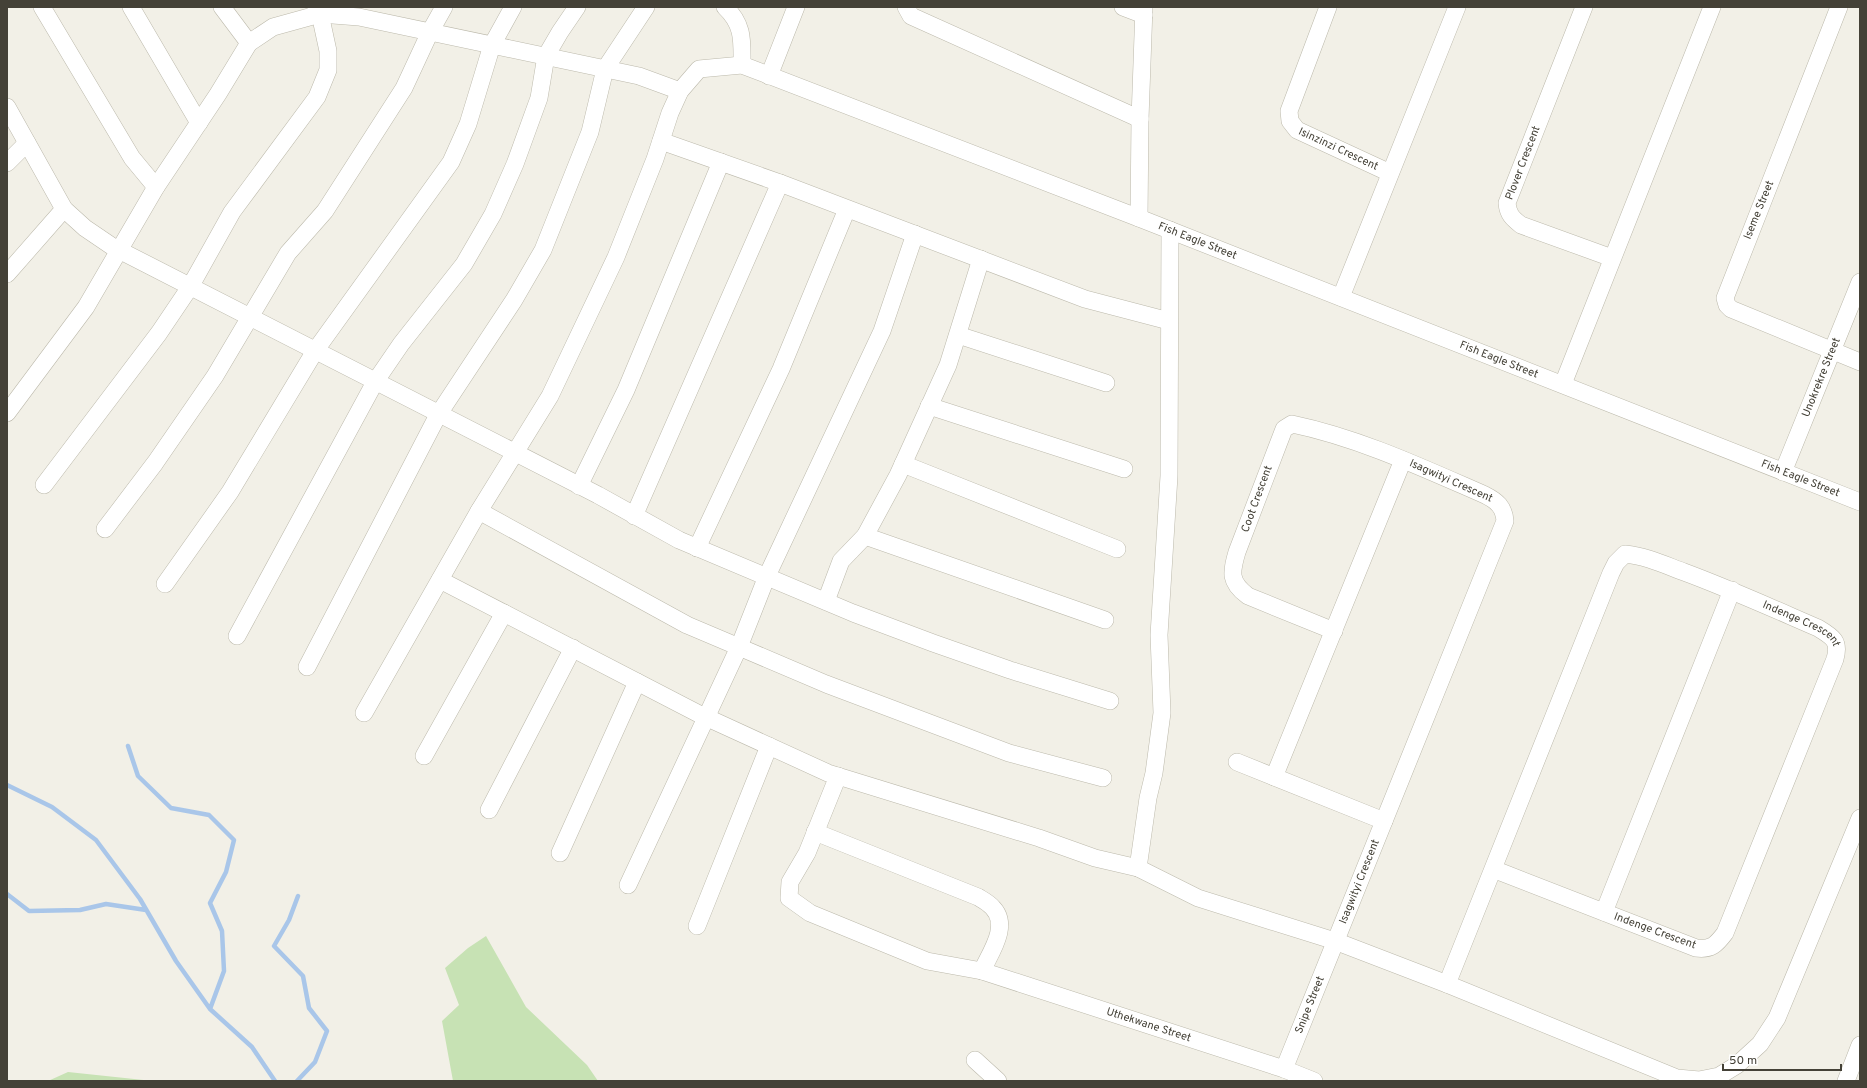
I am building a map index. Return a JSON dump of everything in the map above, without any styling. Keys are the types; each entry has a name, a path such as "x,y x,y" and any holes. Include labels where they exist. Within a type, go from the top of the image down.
{"street":[{"path":"42,7 132,158 156,187"},
{"path":"130,7 199,122"},
{"path":"222,7 249,43"},
{"path":"105,529 155,463 215,376 288,253 325,211 404,88 430,32 444,7"},
{"path":"165,584 230,492 315,352 451,162 468,124 492,45 512,7"},
{"path":"237,636 375,382 401,344 464,264 493,214 515,164 539,98 546,56 577,7"},
{"path":"307,667 438,415 514,300 543,250 590,132 605,69 646,7"},
{"path":"364,713 479,511 550,396 587,322 616,258 680,91 699,69 742,65 742,36 738,22 725,7"},
{"path":"768,76 796,7"},
{"path":"906,7 911,16 1140,119"},
{"path":"1123,7 1144,11 1140,119 1139,218"},
{"name":"Isinzinzi Crescent","path":"1327,7 1289,111 1290,121 1297,130 1390,173"},
{"name":"Isinzinzi Crescent","path":"1341,297 1457,7"},
{"name":"Plover Crescent","path":"1584,7 1507,203 1508,212 1512,218 1521,225 1612,258"},
{"path":"1563,384 1712,7"},
{"name":"Iseme Street","path":"1833,352 1731,309 1727,305 1725,298 1839,7"},
{"path":"44,486 133,370 190,287 232,212 317,97 328,70 328,51 318,11"},
{"path":"7,413 86,307 156,187 249,43 273,27 318,11 370,13 430,32 639,76 680,91"},
{"name":"Fish Eagle Street","path":"742,65 1170,230 1860,502"},
{"path":"7,107 64,209 84,228 120,251 579,486 679,540 826,601 933,643 1010,670 1110,701"},
{"path":"661,141 780,183 1085,299 1170,321"},
{"path":"7,163 27,143"},
{"path":"579,486 626,390 721,162"},
{"path":"634,516 780,183"},
{"path":"7,274 64,209"},
{"path":"697,548 781,369 847,209"},
{"path":"1138,868 1148,798 1154,773 1162,713 1159,635 1169,476 1170,230"},
{"path":"628,885 707,717 767,576 882,331 915,234"},
{"path":"826,601 841,561 865,536 903,464 930,406 948,366 981,259"},
{"name":"Unokrekre Street","path":"1783,472 1833,352 1860,282"},
{"path":"958,335 1106,383"},
{"path":"1833,352 1860,362"},
{"path":"930,406 1124,469"},
{"name":"Coot Crescent","path":"1334,631 1248,596 1238,589 1234,581 1233,568 1237,552 1278,442 1284,429 1292,424 1327,433 1403,460"},
{"name":"Isagwityi Crescent","path":"1274,777 1403,460 1485,495 1497,502 1504,512 1505,521 1335,941"},
{"path":"903,464 1117,549"},
{"path":"479,511 687,624 738,647 826,684 1008,753 1103,778"},
{"path":"865,536 1105,620"},
{"name":"Indenge Crescent","path":"1447,984 1493,869 1616,563 1625,554 1635,555 1732,590 1829,634 1835,641 1837,650 1832,667 1725,933 1714,947 1705,949 1696,948 1493,869"},
{"path":"440,580 707,717 838,776 1095,858 1138,868 1198,898 1335,941 1447,984 1677,1078 1699,1080 1719,1076 1737,1065 1760,1044 1777,1018 1860,818"},
{"path":"1604,912 1732,590"},
{"path":"424,756 504,613"},
{"path":"489,810 573,648"},
{"path":"560,853 638,682"},
{"path":"697,926 769,746"},
{"path":"1237,762 1384,821"},
{"path":"838,776 815,832 978,897 994,908 1001,922 998,938 982,971"},
{"name":"Uthekwane Street","path":"815,832 806,853 790,882 790,898 810,913 927,960 982,971 1284,1069 1314,1081"},
{"name":"Snipe Street","path":"1284,1069 1335,941"},
{"path":"1846,1081 1860,1045"},
{"path":"975,1060 998,1081"}],"green space":[{"path":"486,936 526,1007 587,1065 598,1081 453,1081 442,1021 459,1005 445,968 468,948"},
{"path":"68,1072 153,1081 48,1081"}],"waterway":[{"path":"128,746 138,776 171,808 209,815 234,840 226,872 210,903 222,931 224,971 210,1009"},
{"path":"7,785 52,807 96,840 140,899 176,961 210,1009 252,1047 275,1081"},
{"path":"7,894 29,911 80,910 106,904 146,910"},
{"path":"297,1081 315,1062 327,1031 309,1008 303,976 274,946 289,920 298,896"}]}
